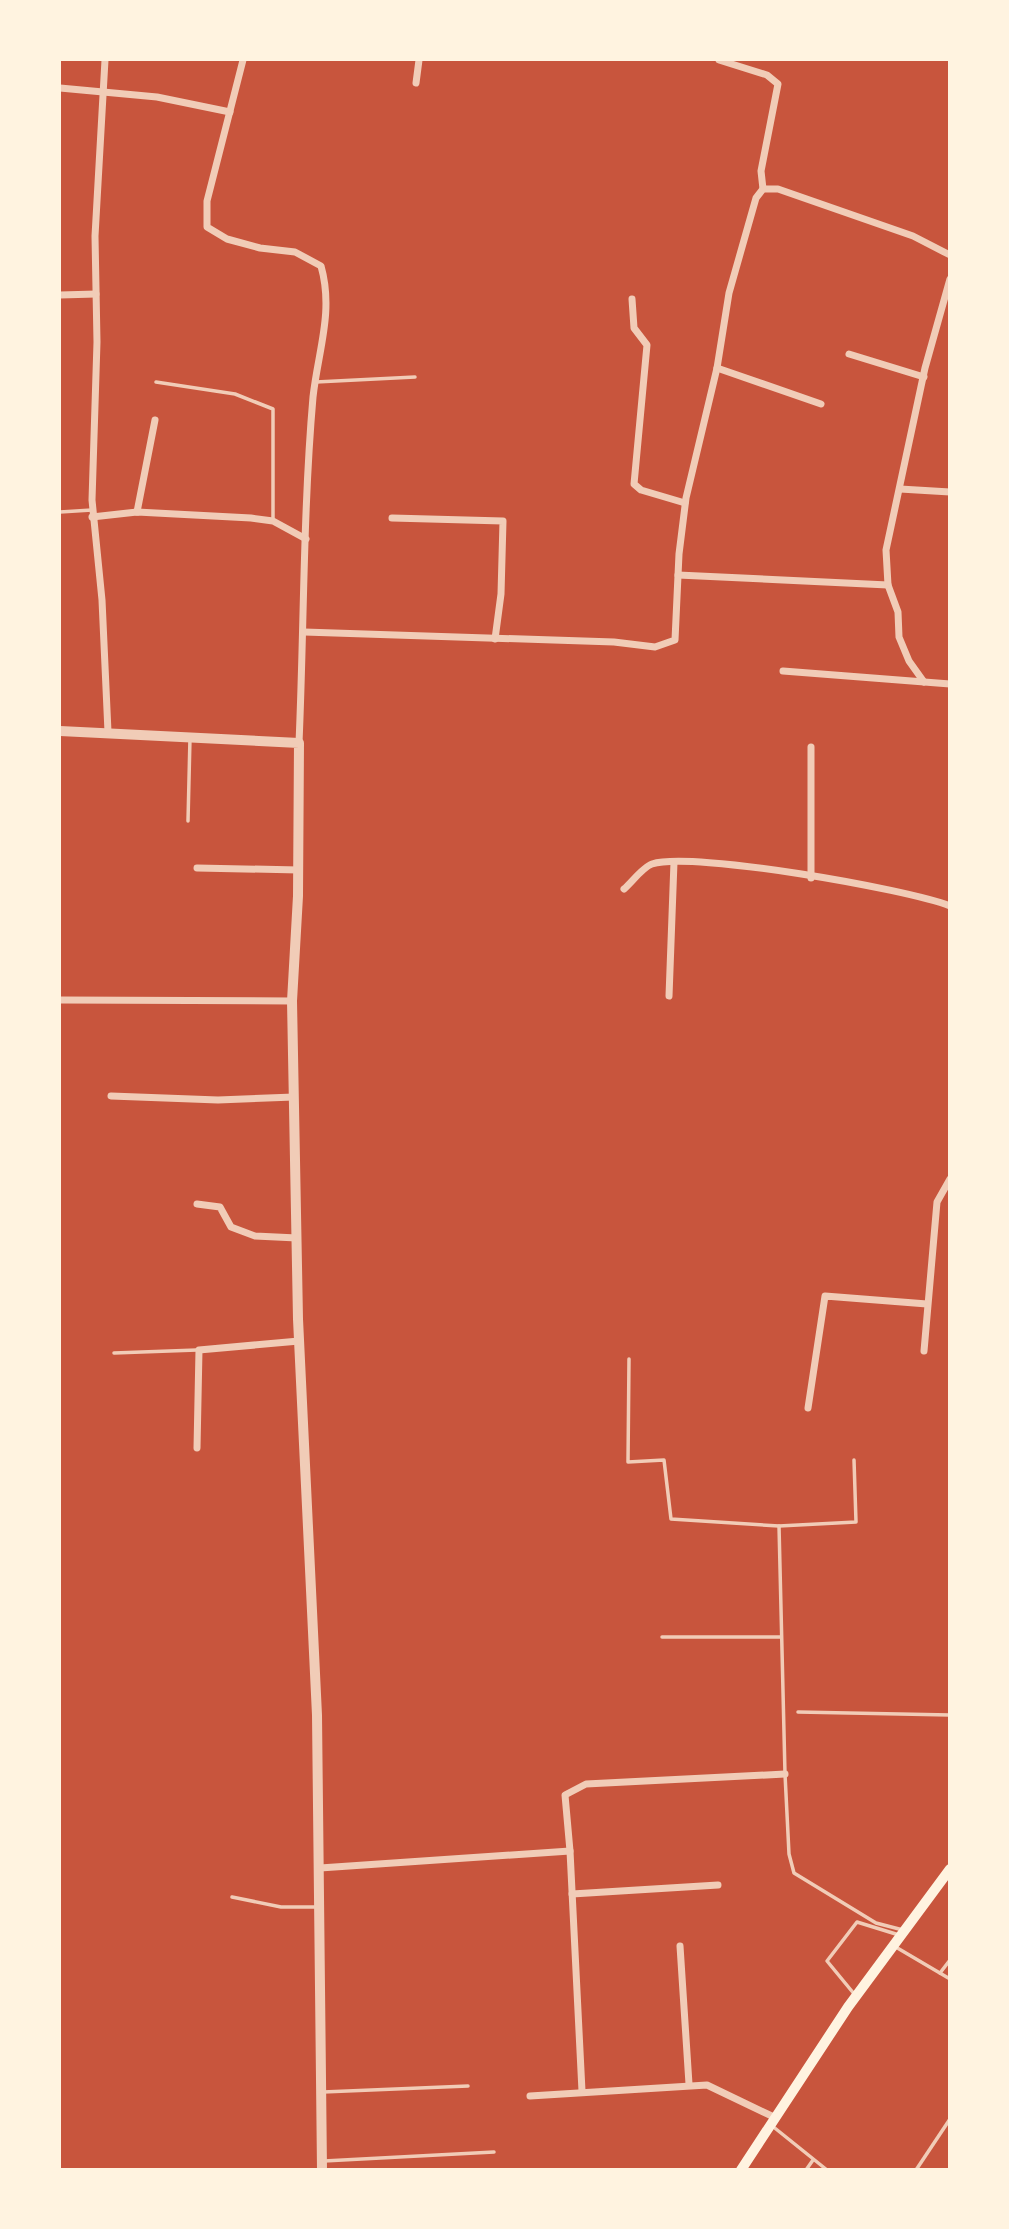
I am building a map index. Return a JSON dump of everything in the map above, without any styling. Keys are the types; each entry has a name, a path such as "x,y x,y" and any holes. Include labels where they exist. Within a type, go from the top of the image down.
{"main road":[{"path":"741,2169 856,1997 950,1869"}],"street":[{"path":"106,60 95,236 92,513 102,600 108,732"},
{"path":"243,60 207,201 207,227 227,239 260,248 295,252 321,266 328,290 327,318 316,382 306,539 299,743 299,870 292,1001 299,1341 317,1715 322,2165"},
{"path":"416,83 419,60"},
{"path":"304,632 614,642 655,647 676,640 678,575 685,503 717,368 729,293 756,198 763,189 761,171 778,84 767,75 719,60"},
{"path":"60,88 157,97 230,112"},
{"path":"763,189 778,189 913,236 950,254"},
{"path":"924,682 909,661 900,637 898,612 887,585 886,550 924,377 950,279"},
{"path":"60,295 96,294"},
{"path":"632,299 634,328 647,345 634,484 638,488 685,503"},
{"path":"849,354 924,377"},
{"path":"717,368 821,404"},
{"path":"137,512 155,420"},
{"path":"900,489 950,492"},
{"path":"92,513 137,512 273,521 306,539"},
{"path":"392,518 503,521 501,594 495,639"},
{"path":"678,575 887,585"},
{"path":"783,671 950,684"},
{"path":"60,731 299,743"},
{"path":"811,747 811,878"},
{"path":"669,996 674,862"},
{"path":"624,889 650,864 674,862 736,866 882,888 950,906"},
{"path":"197,868 299,870"},
{"path":"60,1000 292,1001"},
{"path":"111,1096 218,1100 294,1097"},
{"path":"924,1352 937,1202 950,1179"},
{"path":"197,1204 220,1207 231,1227 255,1236 297,1238"},
{"path":"808,1408 825,1296 927,1304"},
{"path":"197,1448 199,1350 299,1341"},
{"path":"582,2091 565,1795 586,1784 785,1774"},
{"path":"320,1868 570,1851"},
{"path":"572,1894 718,1885"},
{"path":"680,1945 689,2084"},
{"path":"530,2096 689,2084 707,2085 731,2094 774,2121"}],"lane":[{"path":"316,382 415,377"},
{"path":"156,382 235,394 273,409 273,521"},
{"path":"60,512 92,513"},
{"path":"188,821 190,736"},
{"path":"114,1353 199,1350"},
{"path":"629,1359 628,1462 664,1461 671,1518 779,1526 856,1522 854,1460"},
{"path":"779,1526 785,1774 789,1854 794,1873 876,1923 903,1933"},
{"path":"662,1637 780,1637"},
{"path":"798,1712 950,1715"},
{"path":"232,1897 281,1907 319,1908"},
{"path":"856,1997 827,1961 857,1922 903,1933"},
{"path":"893,1945 950,1979"},
{"path":"940,1973 950,1960"},
{"path":"321,2092 468,2086"},
{"path":"916,2169 950,2119"},
{"path":"774,2121 813,2160 827,2169"},
{"path":"322,2165 494,2152"},
{"path":"806,2169 813,2160"}]}
